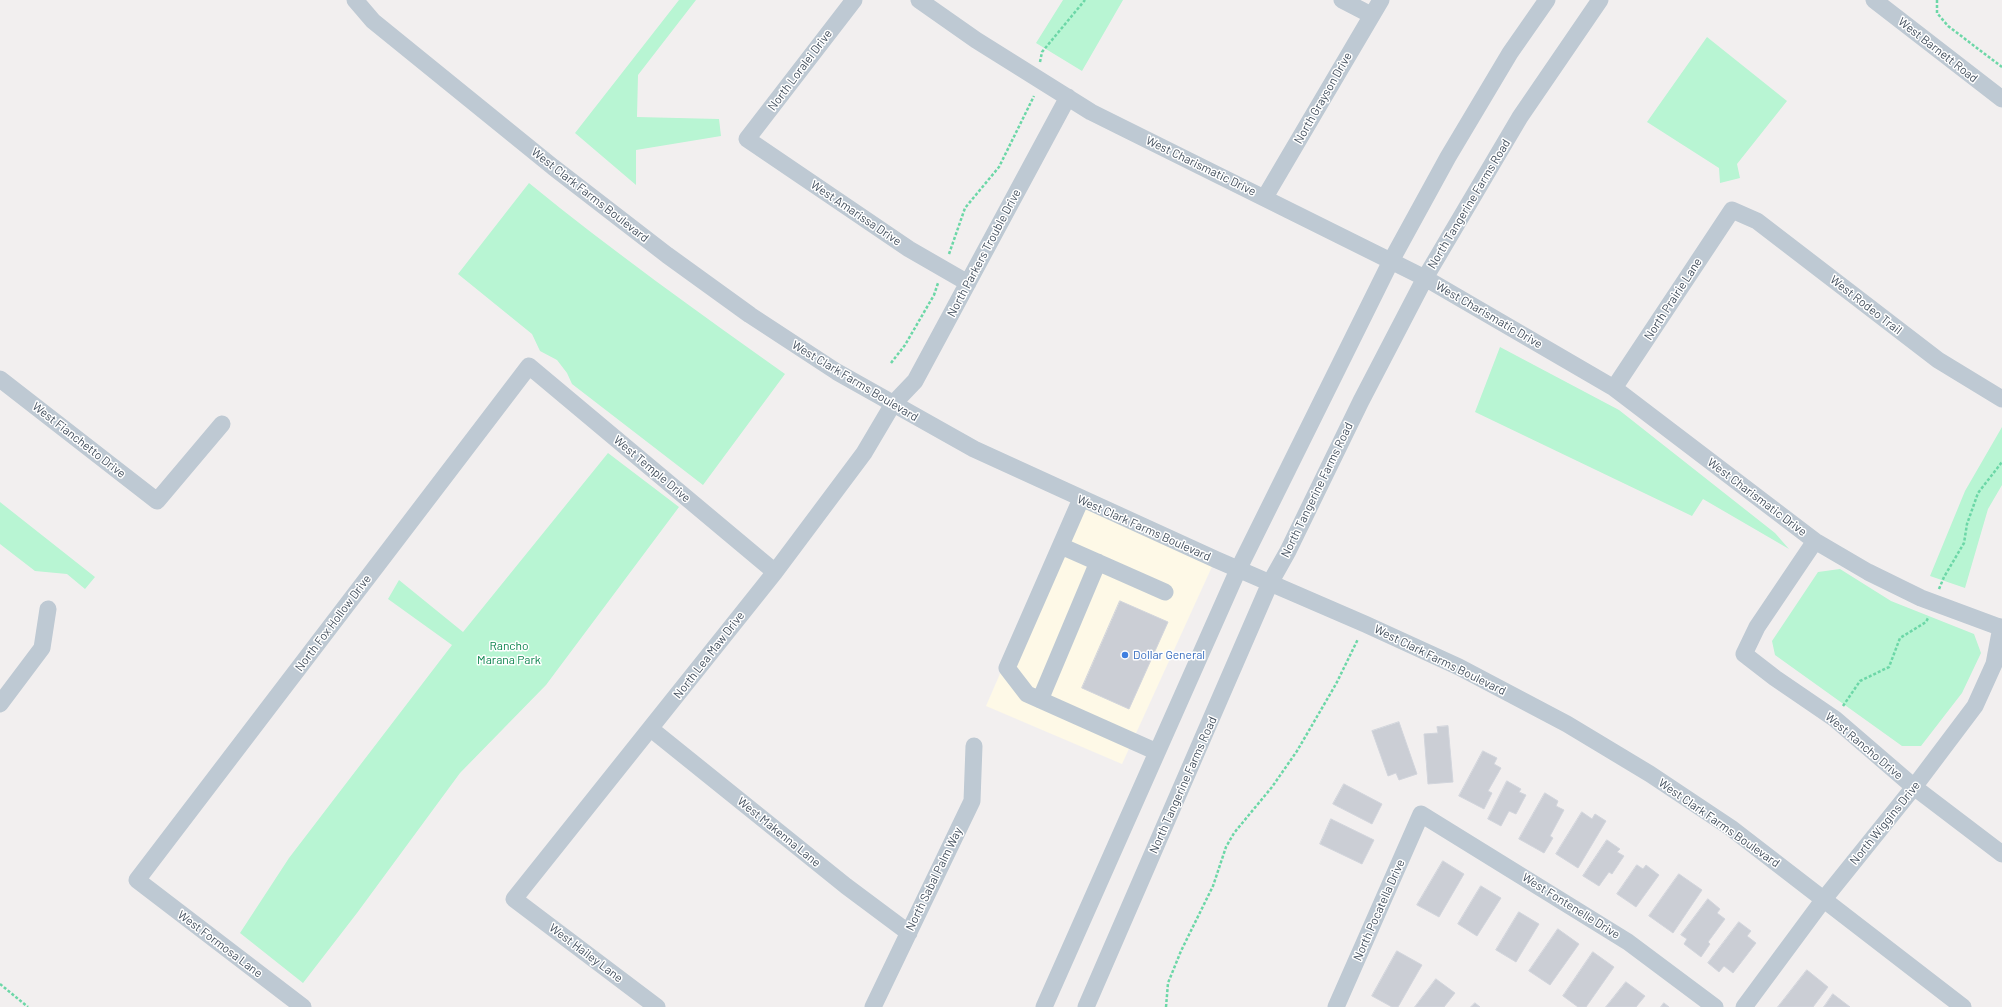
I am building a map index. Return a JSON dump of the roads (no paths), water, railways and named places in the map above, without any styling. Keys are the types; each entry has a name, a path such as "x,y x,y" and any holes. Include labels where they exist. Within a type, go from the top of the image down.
{"street":[{"name":"West Clark Farms Boulevard","path":"355,0 373,20 552,167 738,307 837,372 974,449 1081,500 1238,570 1365,624 1459,668 1512,695 1614,752 1731,828 1963,1007"},
{"name":"North Loralei Drive","path":"747,139 854,0"},
{"name":"West Charismatic Drive","path":"919,0 976,40 1092,112 1425,278 1614,388 1815,541 1868,572 1921,598 2001,628"},
{"path":"1342,0 1371,15"},
{"name":"North Grayson Drive","path":"1265,197 1381,0"},
{"path":"1044,1007 1238,570 1391,261 1448,157 1510,53 1547,0"},
{"name":"North Tangerine Farms Road","path":"1086,1007 1270,583 1288,551 1361,401 1425,278 1520,117 1600,0"},
{"name":"West Barnett Road","path":"1874,0 2002,99"},
{"name":"North Parkers Trouble Drive","path":"893,404 915,381 1068,97"},
{"name":"West Amarissa Drive","path":"747,139 910,249 968,283"},
{"name":"North Prairie Lane","path":"1614,388 1732,210"},
{"name":"West Rodeo Trail","path":"1732,210 1757,221 1938,360 2002,399"},
{"name":"West Temple Drive","path":"529,366 774,572"},
{"name":"North Fox Hollow Drive","path":"137,880 529,366"},
{"name":"West Fianchetto Drive","path":"0,379 157,501 222,424"},
{"name":"North Lea Maw Drive","path":"514,899 651,729 774,572 864,453 893,404"},
{"path":"1081,500 1007,668 1027,694 1157,752"},
{"name":"West Rancho Drive","path":"1815,541 1757,627 1744,654 1775,678 1835,720 1914,787 2002,854"},
{"path":"1061,546 1164,592"},
{"path":"1040,700 1098,562"},
{"path":"0,704 42,648 48,609"},
{"name":"North Wiggins Drive","path":"1744,1007 1824,899 1914,787 1975,706 1994,664 2001,628"},
{"name":"West Makenna Lane","path":"651,729 846,886 909,933"},
{"name":"North Sabal Palm Way","path":"873,1007 972,801 974,746"},
{"name":"North Pocatella Drive","path":"1336,1007 1421,814"},
{"name":"West Fontenelle Drive","path":"1421,814 1628,942 1715,1007"},
{"name":"West Formosa Lane","path":"137,880 303,1007"},
{"name":"West Hailey Lane","path":"514,899 657,1007"}],"place":[{"name":"Dollar General","path":"1125,655"}],"park label":[{"name":"Rancho Marana Park","path":"509,653"}]}
